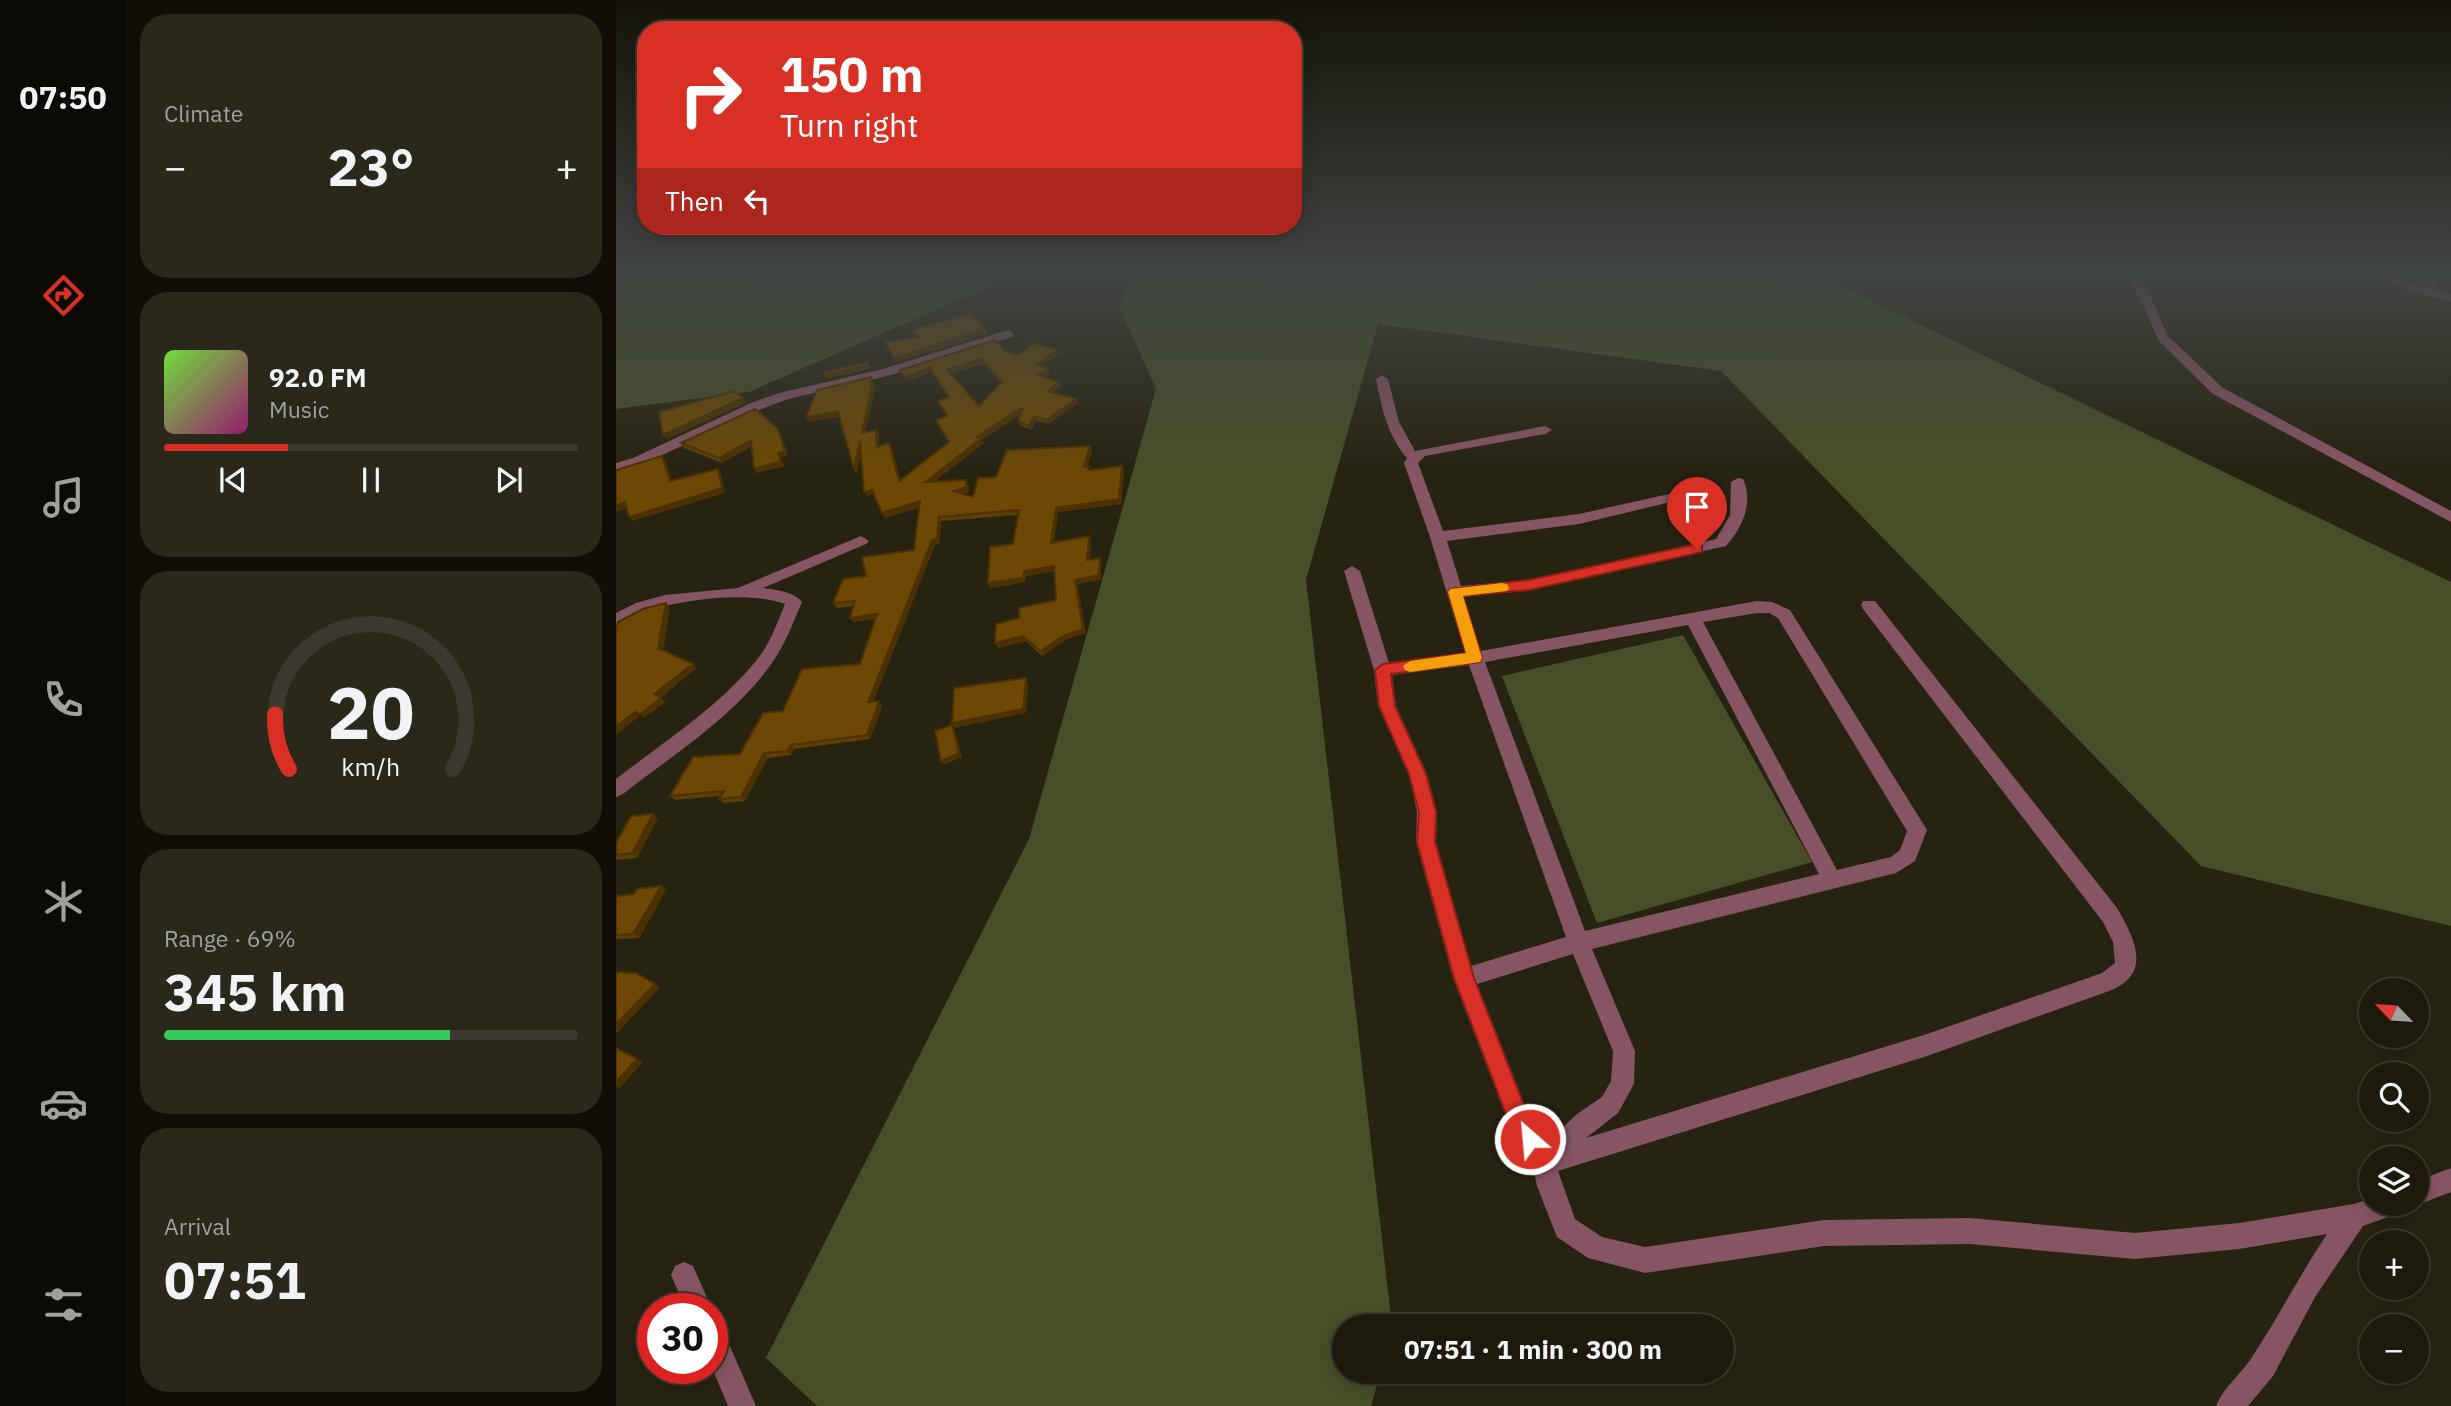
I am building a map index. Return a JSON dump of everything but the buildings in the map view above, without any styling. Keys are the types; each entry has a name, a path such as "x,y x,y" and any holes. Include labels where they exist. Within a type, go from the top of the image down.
{"street":[{"path":"616,467 638,461 756,406 784,396 887,372 990,340"},
{"path":"2165,340 2218,391 2451,517"},
{"path":"1382,379 1394,430 1401,445 1414,457"},
{"path":"1544,1163 1585,1122 1611,1105 1622,1084 1624,1051 1562,901 1475,658 1438,537 1411,463 1414,457 1421,453 1545,430"},
{"path":"1455,592 1529,585 1721,544 1735,527 1740,511 1738,482"},
{"path":"1438,537 1579,519 1678,496"},
{"path":"738,593 861,541"},
{"path":"1352,571 1383,670 1387,706 1418,774 1427,812 1426,842 1464,978 1517,1115 1544,1163 1549,1186 1566,1228 1597,1249 1646,1260 1824,1233 1970,1231 2134,1246 2239,1236 2359,1215"},
{"path":"616,620 648,604 681,597 770,594 794,602 779,639 754,671 709,717 616,789"},
{"path":"1544,1163 1927,1045 2109,981 2123,971 2127,958 2123,938 2110,915 1869,605"},
{"path":"1383,670 1475,658 1756,607 1772,608 1784,614 1917,830 1908,855 1896,864 1581,942 1464,978"},
{"path":"1693,618 1832,880"},
{"path":"2429,1188 2451,1180"},
{"path":"2231,1406 2263,1366 2306,1288 2354,1217"},
{"path":"684,1275 692,1293"},
{"path":"728,1374 742,1406"}],"green space":[{"path":"616,340 868,340 749,392 616,409"},
{"path":"1134,340 1374,340 1306,580 1391,1314 1332,1314 1332,1384 1377,1384 1371,1406 817,1406 766,1358 1029,839 1156,389"},
{"path":"1492,340 1951,340 2451,582 2451,926 2201,866 1721,371"},
{"path":"1683,635 1812,862 1597,923 1502,676"}],"slow traffic":[{"path":"1410,666 1475,658 1455,592 1502,588"}],"route":[{"path":"1530,1139 1517,1115 1464,978 1426,842 1427,812 1418,774 1387,706 1383,670 1475,658 1455,592 1529,585 1697,549"}]}
